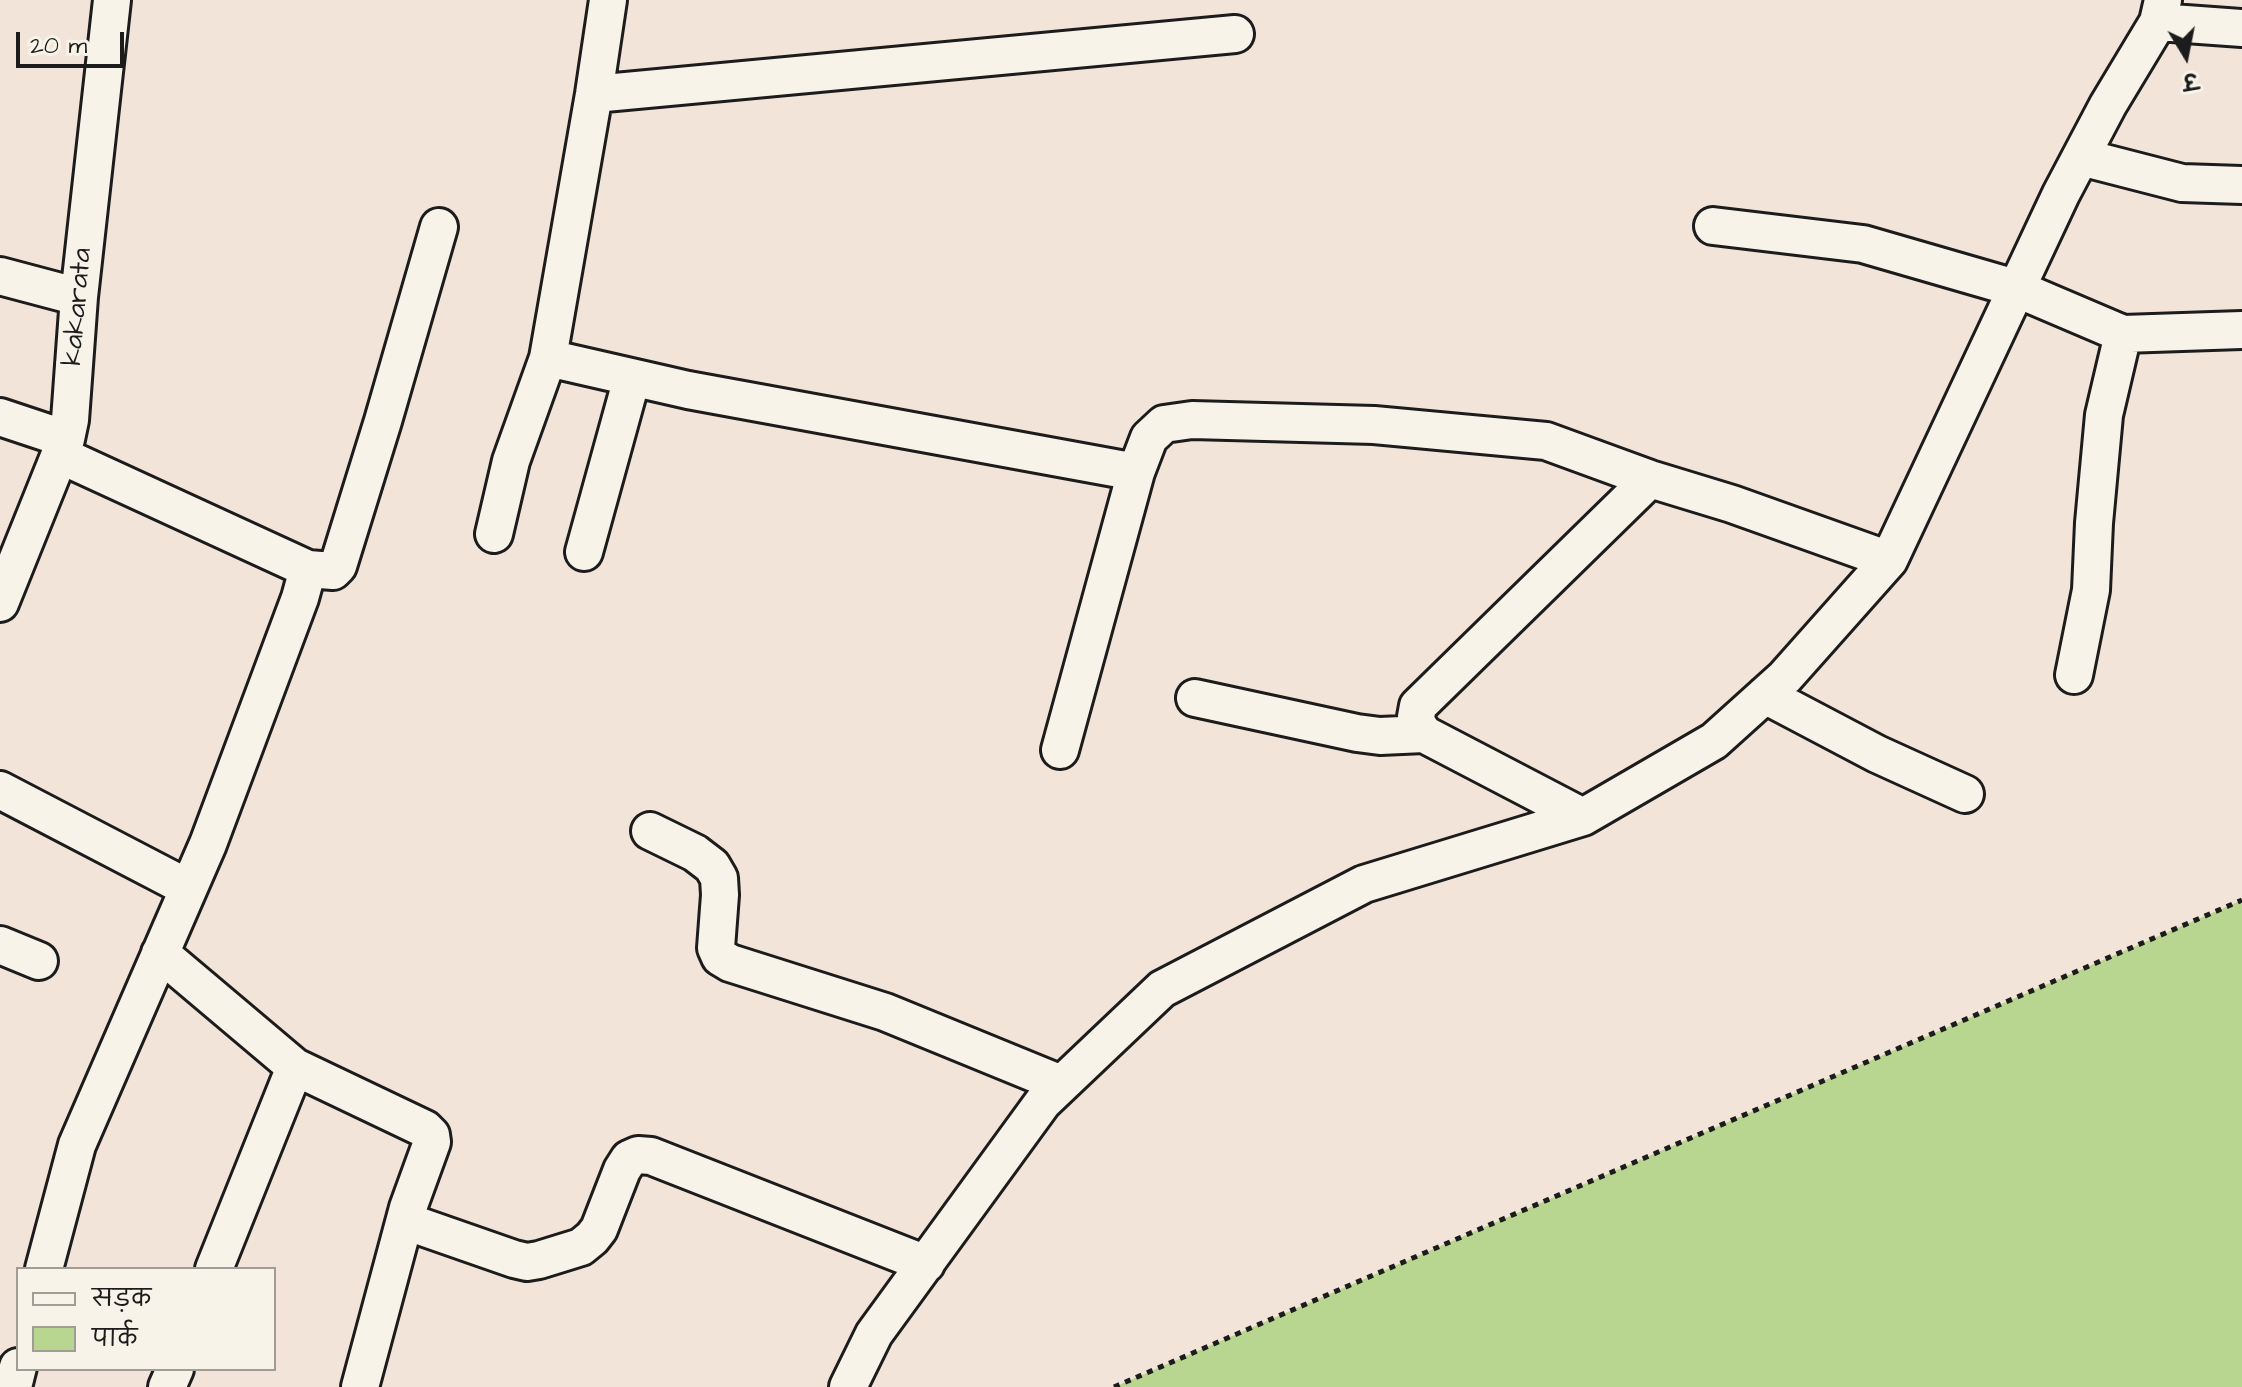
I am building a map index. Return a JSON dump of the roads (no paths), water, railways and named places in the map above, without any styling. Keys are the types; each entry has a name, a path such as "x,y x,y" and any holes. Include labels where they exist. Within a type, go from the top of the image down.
{"street":[{"name":"kakarata","path":"0,603 63,447 70,420 79,297 112,0"},
{"path":"494,534 511,461 548,358 608,0"},
{"path":"848,1387 874,1334 1043,1102 1162,989 1364,884 1583,817 1714,741 1785,677 1889,560 2015,288 2108,105 2161,11 2242,28"},
{"path":"594,94 1235,34"},
{"path":"2081,157 2182,183 2242,185"},
{"path":"1713,226 1863,244 2015,288 2123,334 2242,330"},
{"path":"0,417 308,569 333,571 338,566 383,421 439,227"},
{"path":"0,276 79,297"},
{"path":"2074,675 2091,590 2104,415 2123,334"},
{"path":"548,358 632,378 1136,472"},
{"path":"584,552 632,378"},
{"path":"1060,750 1136,472 1149,438 1164,424 1192,420 1374,425 1532,438 1889,560"},
{"path":"1583,817 1424,734 1416,717 1418,706 1650,479"},
{"path":"45,1267 77,1145 208,844 308,569"},
{"path":"1765,695 1877,754 1965,794"},
{"path":"1195,698 1357,733 1380,736 1424,734"},
{"path":"0,790 188,888"},
{"path":"650,831 695,853 712,866 719,878 716,948 720,957 730,963 885,1012 1061,1084"},
{"path":"0,945 39,961"},
{"path":"160,953 295,1067 425,1129 431,1135 432,1142 405,1221 360,1387"},
{"path":"215,1267 295,1067"},
{"path":"405,1221 514,1259 527,1262 539,1260 581,1247 592,1238 599,1229 629,1159 638,1155 651,1156 926,1264"}]}
